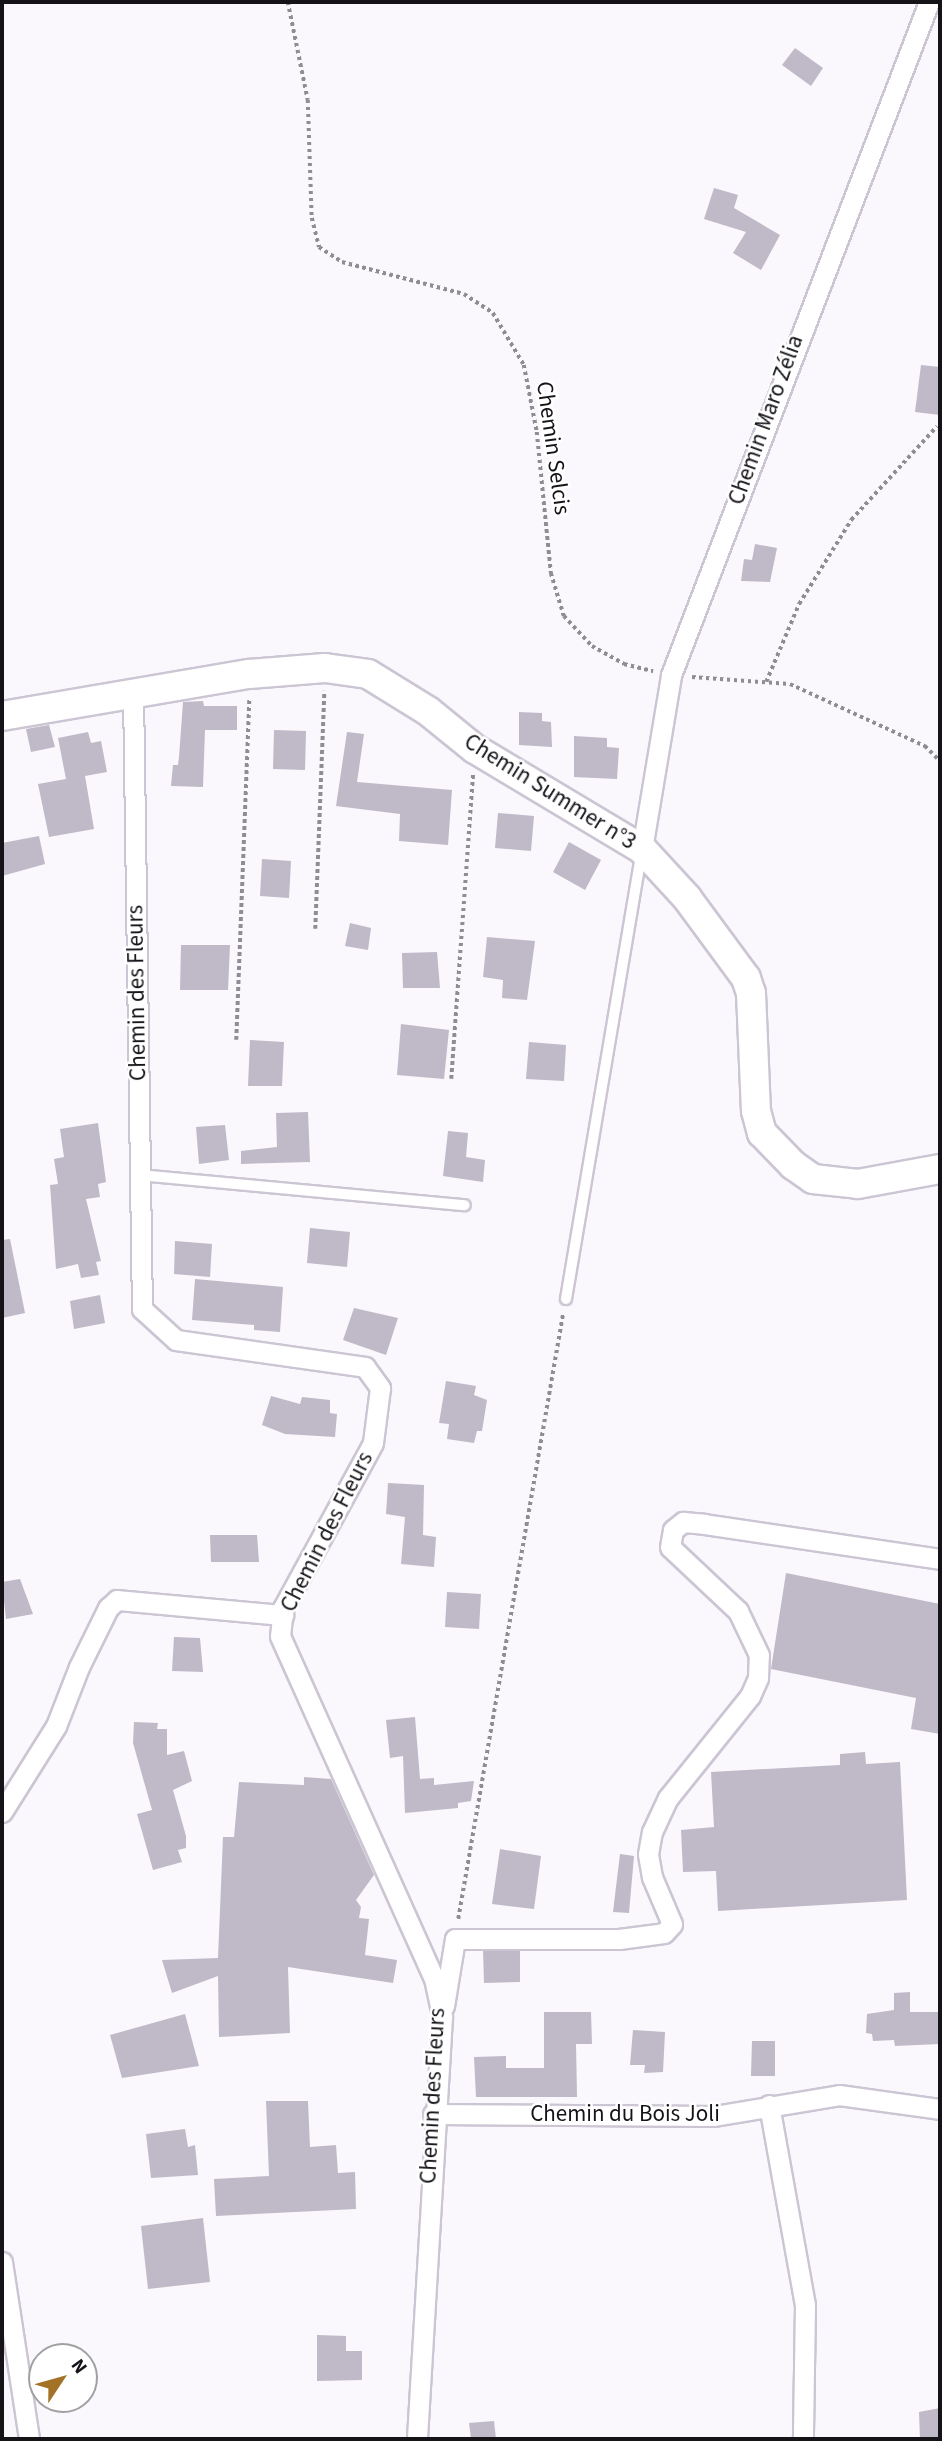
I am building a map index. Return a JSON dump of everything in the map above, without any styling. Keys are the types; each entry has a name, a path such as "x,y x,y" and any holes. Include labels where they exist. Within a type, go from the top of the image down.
{"street":[{"name":"Chemin Maro Zélia","path":"642,849 671,675 929,2"},
{"name":"Chemin Summer n°3","path":"2,716 133,691 250,674 325,668 368,674 428,711 475,749 642,849 687,898 746,978 751,993 756,1111 762,1133 775,1149 813,1179 834,1182 858,1184 940,1169"},
{"name":"Chemin des Fleurs","path":"133,691 142,1309 157,1326 176,1340 365,1367 380,1388 373,1443 282,1615 280,1636 434,1978 442,2017 433,2114 417,2439"},
{"path":"442,2017 455,1939 620,1939 664,1933 672,1924 652,1877 648,1854 652,1832 668,1798 750,1696 758,1678 758,1655 738,1611 670,1547 673,1530 683,1522 705,1524 940,1559"},
{"path":"2,1812 56,1726 79,1667 108,1608 117,1600 282,1615"},
{"name":"Chemin du Bois Joli","path":"433,2114 714,2116 839,2095 940,2109"},
{"path":"769,2105 805,2305 803,2439"},
{"path":"2,2262 29,2439"}],"lane":[{"path":"566,1299 642,849"},
{"path":"139,1175 465,1205"}],"path":[{"name":"Chemin Selcis","path":"288,2 308,100 312,218 319,247 342,262 464,295 493,313 524,365 537,432 551,573 564,616 592,646 624,664 671,675 790,684 827,698 925,746 940,761"},
{"path":"766,682 799,604 852,520 937,426"},
{"path":"315,929 325,668"},
{"path":"236,1040 250,674"},
{"path":"451,1079 475,749"},
{"path":"455,1939 566,1299"}],"building":[{"path":"795,48 823,68 811,86 782,65"},
{"path":"714,188 738,195 734,208 780,235 761,270 733,253 746,232 704,219"},
{"path":"921,365 940,367 940,415 915,412"},
{"path":"755,544 777,548 770,582 741,581 744,559 752,560"},
{"path":"203,701 204,706 237,706 237,730 205,730 203,787 171,786 173,765 178,765 183,702"},
{"path":"519,712 542,713 542,721 551,722 552,747 519,745"},
{"path":"49,725 55,747 31,752 26,729"},
{"path":"274,730 306,731 305,770 273,769"},
{"path":"88,732 91,743 101,741 107,772 85,776 94,829 49,837 38,784 66,779 58,738"},
{"path":"347,732 364,734 357,782 452,790 448,845 399,841 400,814 336,806"},
{"path":"574,736 607,738 607,747 619,748 617,779 574,777"},
{"path":"498,813 534,816 531,851 495,848"},
{"path":"39,836 45,864 2,876 2,843"},
{"path":"569,842 601,860 585,890 553,872"},
{"path":"262,859 291,861 289,898 260,896"},
{"path":"350,923 371,928 368,950 345,946"},
{"path":"487,937 535,941 527,1000 502,998 503,980 483,977"},
{"path":"181,945 230,945 228,990 180,990"},
{"path":"437,952 440,988 403,988 402,953"},
{"path":"401,1024 449,1030 444,1079 397,1075"},
{"path":"250,1040 284,1042 282,1086 248,1086"},
{"path":"529,1042 566,1045 564,1081 526,1079"},
{"path":"308,1112 310,1162 241,1164 241,1151 277,1147 276,1113"},
{"path":"98,1123 106,1182 98,1184 100,1197 86,1199 101,1261 96,1262 99,1275 81,1278 78,1264 56,1269 50,1185 58,1184 54,1159 64,1157 60,1129"},
{"path":"225,1125 229,1160 199,1164 196,1127"},
{"path":"448,1131 468,1133 466,1157 485,1160 483,1182 443,1176"},
{"path":"310,1228 350,1232 347,1267 307,1263"},
{"path":"10,1239 25,1313 2,1318 2,1240"},
{"path":"175,1241 212,1244 210,1277 174,1274"},
{"path":"195,1279 283,1287 280,1332 254,1330 254,1325 192,1320"},
{"path":"100,1295 105,1323 74,1329 70,1301"},
{"path":"354,1308 398,1318 386,1355 343,1340"},
{"path":"446,1381 476,1386 474,1395 487,1400 482,1431 477,1431 474,1443 447,1439 449,1424 439,1423"},
{"path":"271,1396 300,1404 302,1397 330,1400 330,1413 337,1414 335,1437 285,1434 262,1425"},
{"path":"388,1483 424,1485 423,1535 436,1537 434,1567 401,1564 405,1517 386,1514"},
{"path":"210,1535 257,1535 259,1562 211,1562"},
{"path":"786,1573 940,1604 940,1734 911,1729 916,1698 771,1669"},
{"path":"20,1579 33,1614 6,1619 2,1582"},
{"path":"447,1592 481,1594 479,1629 445,1627"},
{"path":"174,1637 200,1638 203,1672 172,1671"},
{"path":"415,1717 420,1779 434,1778 434,1785 474,1781 471,1801 458,1803 458,1808 405,1813 403,1756 390,1758 386,1720"},
{"path":"134,1722 158,1723 157,1729 167,1729 167,1755 184,1751 192,1781 173,1790 186,1836 186,1848 178,1850 182,1862 153,1870 137,1814 152,1810 133,1743"},
{"path":"865,1752 866,1764 900,1762 907,1900 718,1911 716,1871 683,1872 681,1830 714,1827 711,1772 840,1765 840,1754"},
{"path":"304,1777 331,1779 374,1875 356,1900 361,1907 359,1918 369,1919 365,1955 397,1960 393,1983 288,1967 290,2033 219,2037 218,1976 172,1993 162,1960 218,1958 223,1837 234,1837 239,1782 304,1785"},
{"path":"500,1849 541,1856 534,1909 492,1904"},
{"path":"620,1854 634,1856 629,1913 613,1912"},
{"path":"483,1951 520,1951 520,1982 484,1983"},
{"path":"910,1992 910,2012 940,2012 940,2044 895,2046 894,2040 873,2041 872,2034 866,2033 867,2014 894,2010 894,1993"},
{"path":"544,2012 591,2012 592,2044 576,2044 577,2097 476,2097 474,2057 506,2056 506,2068 544,2068"},
{"path":"185,2014 199,2066 122,2078 110,2035"},
{"path":"633,2030 665,2032 663,2072 644,2073 645,2065 630,2065"},
{"path":"752,2041 775,2041 775,2076 751,2076"},
{"path":"266,2101 308,2101 310,2147 336,2145 338,2173 355,2172 356,2209 216,2216 214,2179 269,2176"},
{"path":"185,2129 188,2147 195,2145 198,2175 151,2178 146,2134"},
{"path":"203,2218 210,2282 148,2289 141,2226"},
{"path":"317,2335 346,2336 346,2351 362,2351 362,2380 317,2381"},
{"path":"940,2408 940,2439 920,2439 919,2412"},
{"path":"494,2421 496,2439 471,2439 469,2423"}]}
